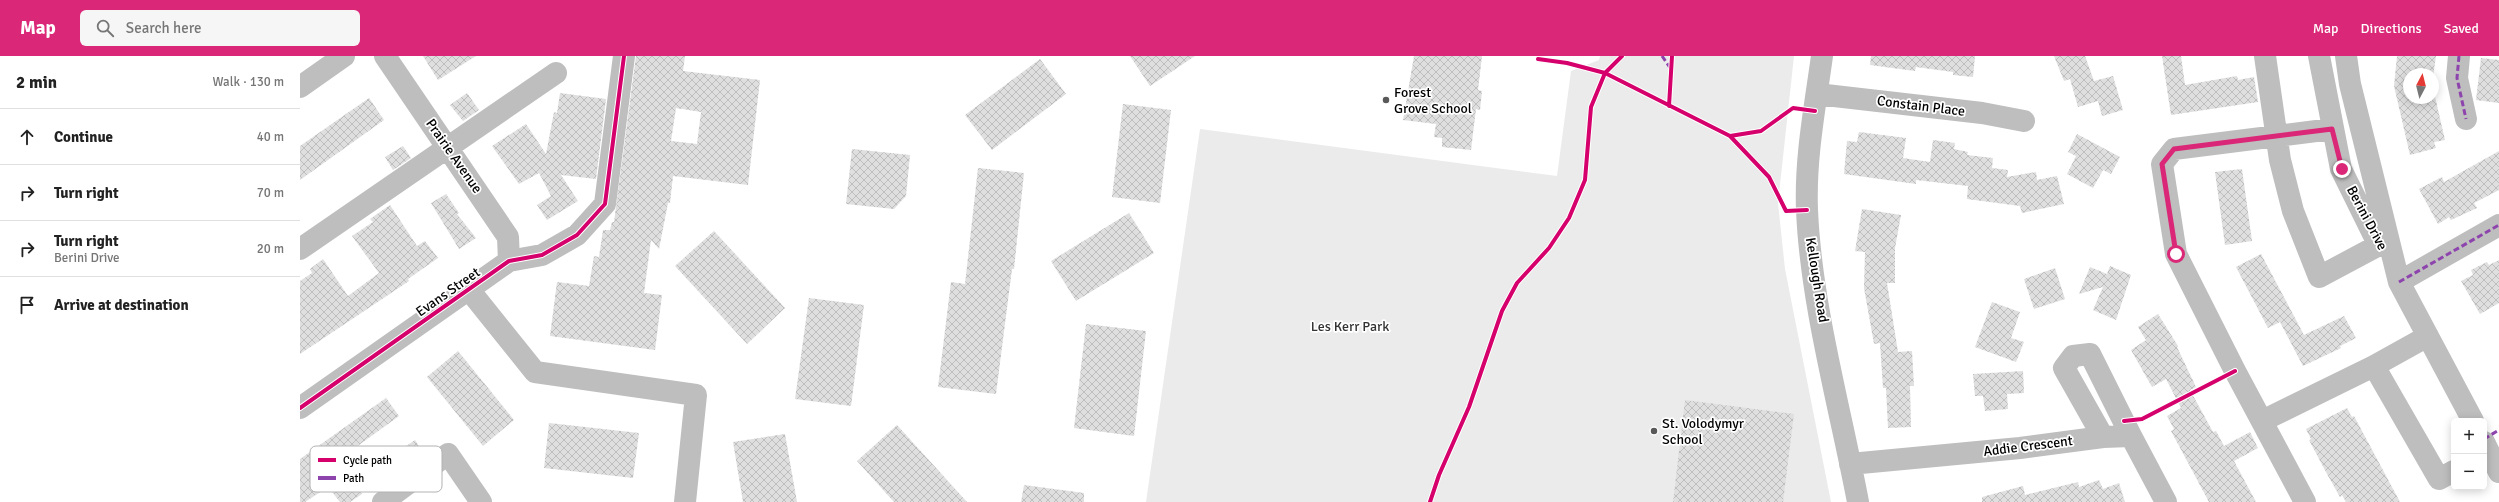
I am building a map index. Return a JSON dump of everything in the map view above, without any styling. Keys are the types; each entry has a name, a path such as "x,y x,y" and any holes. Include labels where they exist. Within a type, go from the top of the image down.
{"street":[{"path":"300,87 344,56"},
{"name":"Prairie Avenue","path":"385,56 508,237 509,261"},
{"name":"Evans Street","path":"300,408 470,290 509,261 542,255 577,235 605,204 624,56"},
{"name":"Kellough Road","path":"1822,56 1809,152 1807,210 1814,276 1858,502"},
{"path":"2265,56 2275,136 2293,211 2319,277 2378,245"},
{"name":"Berini Drive","path":"2319,56 2332,129 2342,169 2378,245 2395,272 2471,418"},
{"name":"Berini Drive","path":"2346,56 2350,84 2395,272"},
{"path":"2459,56 2457,78 2466,119"},
{"path":"300,249 556,73"},
{"name":"Constain Place","path":"1817,94 1982,113 2024,121"},
{"path":"2305,502 2176,254 2162,164 2174,149 2332,129"},
{"path":"2395,272 2499,225"},
{"path":"470,290 535,372 696,395 685,502"},
{"path":"2262,421 2374,366 2428,336"},
{"path":"2103,437 2064,368 2073,356 2090,354 2166,502"},
{"path":"2374,366 2439,479 2451,473"},
{"path":"2488,453 2499,430"},
{"name":"Addie Crescent","path":"1850,464 2020,448 2103,437 2131,436"},
{"path":"442,458 448,454 481,502"},
{"path":"383,502 397,492"}],"green space":[{"name":"Les Kerr Park","path":"1600,56 1794,56 1778,203 1785,269 1831,502 1146,502 1200,129 1557,176 1571,71 1599,60"}],"building":[{"path":"423,56 476,56 438,80"},
{"path":"636,56 685,56 683,71 760,80 748,185 673,176 670,203 668,203 659,249 651,240 644,293 662,295 655,350 550,336 557,282 589,286 594,256 599,257 603,230 610,230 612,222 614,222","holes":["676,108 701,112 697,144 671,141"]},
{"path":"1130,56 1195,56 1150,86"},
{"path":"1414,56 1482,56 1478,90 1482,91 1480,110 1476,109 1471,150 1442,147 1442,138 1434,137 1436,124 1403,120"},
{"path":"1871,56 1975,56 1973,77 1953,75 1953,72 1916,67 1915,71 1870,65"},
{"path":"2054,56 2085,56 2094,81 2113,76 2123,110 2102,116 2098,101 2078,107 2070,79 2064,81"},
{"path":"2162,56 2181,56 2185,85 2237,76 2238,80 2254,77 2258,102 2171,115"},
{"path":"2397,56 2436,56 2434,68 2403,68 2403,104 2437,104 2445,140 2434,142 2436,148 2410,155 2394,86"},
{"path":"2481,58 2499,60 2499,103 2476,100"},
{"path":"1040,59 1066,94 992,150 965,115"},
{"path":"467,93 479,110 463,121 450,105"},
{"path":"560,93 606,99 596,179 561,175 578,201 547,220 537,205 551,196 539,173 519,184 492,146 526,124 546,154 554,112 557,113"},
{"path":"369,98 384,120 300,180 300,146"},
{"path":"1123,104 1171,110 1160,203 1112,197"},
{"path":"1859,132 1906,138 1903,158 1930,162 1933,140 1955,143 1954,149 1968,152 1967,155 1993,158 1992,168 2008,170 2007,177 2036,172 2037,180 2057,176 2064,204 2022,213 2020,206 1967,199 1968,186 1916,180 1916,184 1844,174 1847,141 1857,142"},
{"path":"2077,134 2120,157 2111,174 2103,170 2093,188 2067,174 2076,156 2068,152"},
{"path":"403,146 411,158 393,170 385,157"},
{"path":"852,149 910,155 906,196 894,209 846,204"},
{"path":"2499,151 2499,190 2474,203 2477,208 2451,220 2449,217 2438,224 2419,189 2442,177 2444,182"},
{"path":"978,168 1024,173 1014,269 1012,269 996,394 938,387 951,282 965,284"},
{"path":"2242,169 2252,241 2225,245 2215,172"},
{"path":"446,194 459,213 457,214 476,238 459,249 431,203"},
{"path":"390,205 417,246 425,241 438,258 408,279 409,281 300,354 300,281 312,273 310,269 323,259 348,296 379,273 352,236 373,222 370,219"},
{"path":"1862,209 1901,215 1895,248 1895,283 1887,283 1898,352 1912,351 1914,386 1910,386 1911,427 1888,428 1886,388 1883,388 1880,343 1874,344 1864,288 1865,252 1855,251"},
{"path":"1129,213 1154,253 1076,301 1051,261"},
{"path":"714,231 785,308 747,344 675,266"},
{"path":"2261,254 2304,335 2344,316 2356,338 2340,346 2341,348 2303,366 2280,322 2268,328 2236,267"},
{"path":"2499,260 2499,303 2480,314 2461,281 2473,275 2471,270 2487,262 2489,265"},
{"path":"2110,266 2131,275 2116,320 2093,310 2103,287 2079,294 2090,267 2107,274"},
{"path":"2055,268 2065,299 2034,309 2024,279"},
{"path":"809,298 864,305 851,406 795,399"},
{"path":"1992,302 2020,312 2011,338 2024,342 2016,362 1975,347"},
{"path":"2158,314 2178,346 2177,347 2196,387 2190,390 2213,432 2216,431 2224,446 2250,432 2258,448 2234,461 2256,502 2209,502 2171,431 2174,429 2167,416 2181,408 2166,379 2152,387 2131,350 2146,340 2138,327"},
{"path":"1086,324 1146,331 1134,436 1074,428"},
{"path":"458,351 514,420 483,446 427,377"},
{"path":"2023,371 2024,393 2007,394 2008,409 1985,411 1983,396 1975,396 1973,374"},
{"path":"386,398 399,416 358,446 318,446"},
{"path":"1685,400 1794,414 1783,502 1673,502"},
{"path":"2347,408 2352,417 2354,416 2400,502 2346,502 2342,495 2340,497 2327,474 2309,440 2311,439 2306,429"},
{"path":"549,423 639,433 633,478 544,468"},
{"path":"897,425 967,502 894,502 857,461"},
{"path":"785,434 797,502 743,502 733,442"},
{"path":"415,440 419,446 406,446"},
{"path":"310,452 310,492 320,492 305,502 300,502 300,459"},
{"path":"2099,480 2103,489 2119,483 2125,502 1982,502 1982,497 2023,486 2025,495 2078,482 2079,487"},
{"path":"1024,485 1084,493 1084,502 1021,502"},
{"path":"332,492 360,492 362,494 350,502 340,502"}],"marked path":[{"path":"1662,56 1671,69"},
{"path":"2459,56 2457,78 2466,119"},
{"path":"2399,282 2499,225"},
{"path":"2487,437 2499,430"}],"cycle path":[{"path":"300,408 509,261 542,255 577,235 605,204 624,56"},
{"path":"1430,502 1439,475 1469,407 1502,311 1517,283 1549,248 1569,218 1585,180 1591,107 1605,73 1622,56"},
{"path":"1669,106 1672,56"},
{"path":"1538,59 1567,63 1605,73 1730,136 1769,177 1786,211 1807,210"},
{"path":"1730,136 1761,131 1793,108 1815,111"},
{"path":"2124,421 2142,419 2235,371"}],"place":[{"name":"Forest Grove School","path":"1386,100"},
{"name":"St. Volodymyr School","path":"1654,431"}],"route":[{"path":"2176,254 2162,164 2174,149 2332,129 2342,169"}]}
